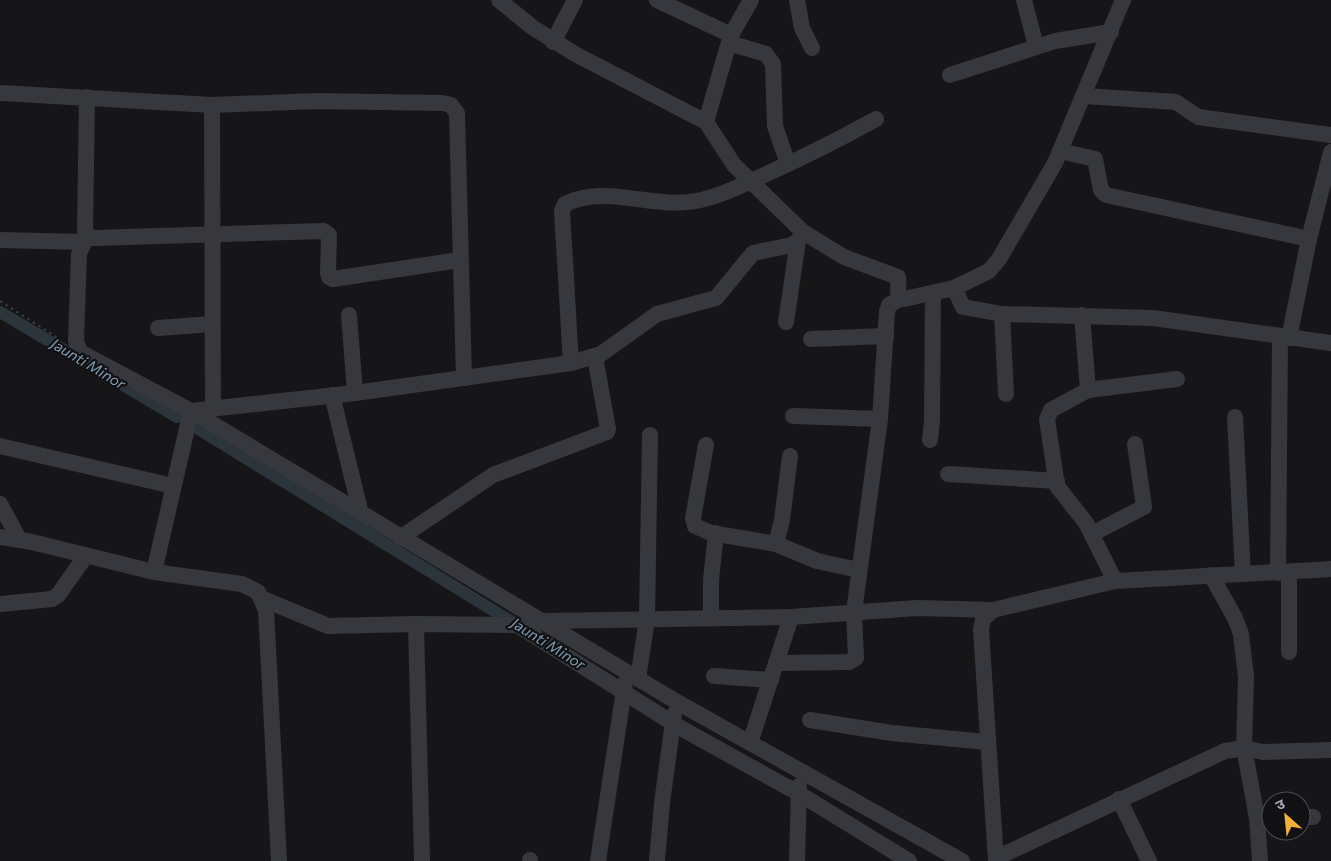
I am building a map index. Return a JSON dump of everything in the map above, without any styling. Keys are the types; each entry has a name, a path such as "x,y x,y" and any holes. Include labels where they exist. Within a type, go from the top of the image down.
{"street":[{"path":"499,0 553,42 706,122 734,165 800,236 844,257 895,274 900,282 898,291 901,298"},
{"path":"553,42 574,0"},
{"path":"657,0 730,39 766,54 771,58 773,64 775,126 788,164"},
{"path":"706,122 730,39 751,0"},
{"path":"797,0 802,28 812,48"},
{"path":"1024,0 1036,46"},
{"path":"776,664 854,662 856,658 854,612 880,419 889,305 901,298 904,299 954,288 994,266 1060,151 1123,0"},
{"path":"950,75 1036,46 1111,32"},
{"path":"0,94 212,104 326,102 443,103 451,105 457,112 459,260 464,378"},
{"path":"1084,96 1176,102 1198,117 1331,135"},
{"path":"87,97 85,239 79,254 76,341 80,352 191,410 400,538 530,623 628,681 674,712 800,783 962,861"},
{"path":"212,104 213,409"},
{"path":"571,363 562,211 565,204 576,199 600,195 640,201 692,202 750,182 876,119"},
{"path":"1060,151 1095,159 1101,190 1106,195 1309,239"},
{"path":"1288,652 1284,573 1284,337 1331,152"},
{"path":"0,240 327,232 328,273 329,277 333,278 459,260"},
{"path":"786,322 800,236"},
{"path":"191,410 355,393 571,363 595,357 657,314 716,298 753,253 792,245 800,236"},
{"path":"954,288 963,307 1002,314 1153,318 1331,344"},
{"path":"930,440 932,420 933,293"},
{"path":"1002,314 1006,394"},
{"path":"349,315 355,393"},
{"path":"1082,315 1088,390"},
{"path":"158,328 212,324"},
{"path":"811,339 886,336"},
{"path":"400,538 493,475 607,432 595,357"},
{"path":"1115,581 1092,534 1076,508 1057,486 1048,414 1051,410 1088,390 1177,379"},
{"path":"332,395 361,514"},
{"path":"154,572 191,410"},
{"path":"793,416 880,419"},
{"path":"1236,417 1243,574"},
{"path":"598,861 628,681 647,619 650,436"},
{"path":"1092,534 1144,507 1135,444"},
{"path":"706,445 693,522 699,529 776,544 817,561 859,570"},
{"path":"0,446 173,486"},
{"path":"776,544 782,520 790,456"},
{"path":"948,474 1057,481"},
{"path":"0,504 19,539"},
{"path":"711,618 711,580 716,533"},
{"path":"0,537 19,539 85,557 154,572 242,584 258,592 263,599 266,610 278,861"},
{"path":"0,604 52,599 58,595 85,557"},
{"path":"263,599 328,626 790,617 917,608 992,610 1115,581 1331,569"},
{"path":"1211,575 1235,618 1241,634 1246,677 1244,748 1261,808"},
{"path":"992,610 984,619 981,629 996,859 1225,751 1244,748 1263,752 1331,750"},
{"path":"750,743 790,617"},
{"path":"530,623 628,681"},
{"path":"416,624 422,861"},
{"path":"714,676 771,680"},
{"path":"674,712 750,743 800,783 909,861"},
{"path":"657,861 662,803 674,712"},
{"path":"810,720 892,733 987,742"},
{"path":"797,861 800,783"},
{"path":"1120,800 1149,861"},
{"path":"1260,861 1262,841"}],"path":[{"path":"0,301 80,352"}],"waterway":[{"name":"Jaunti Minor","path":"0,312 177,417"},
{"name":"Jaunti Minor","path":"195,427 517,625"}]}
